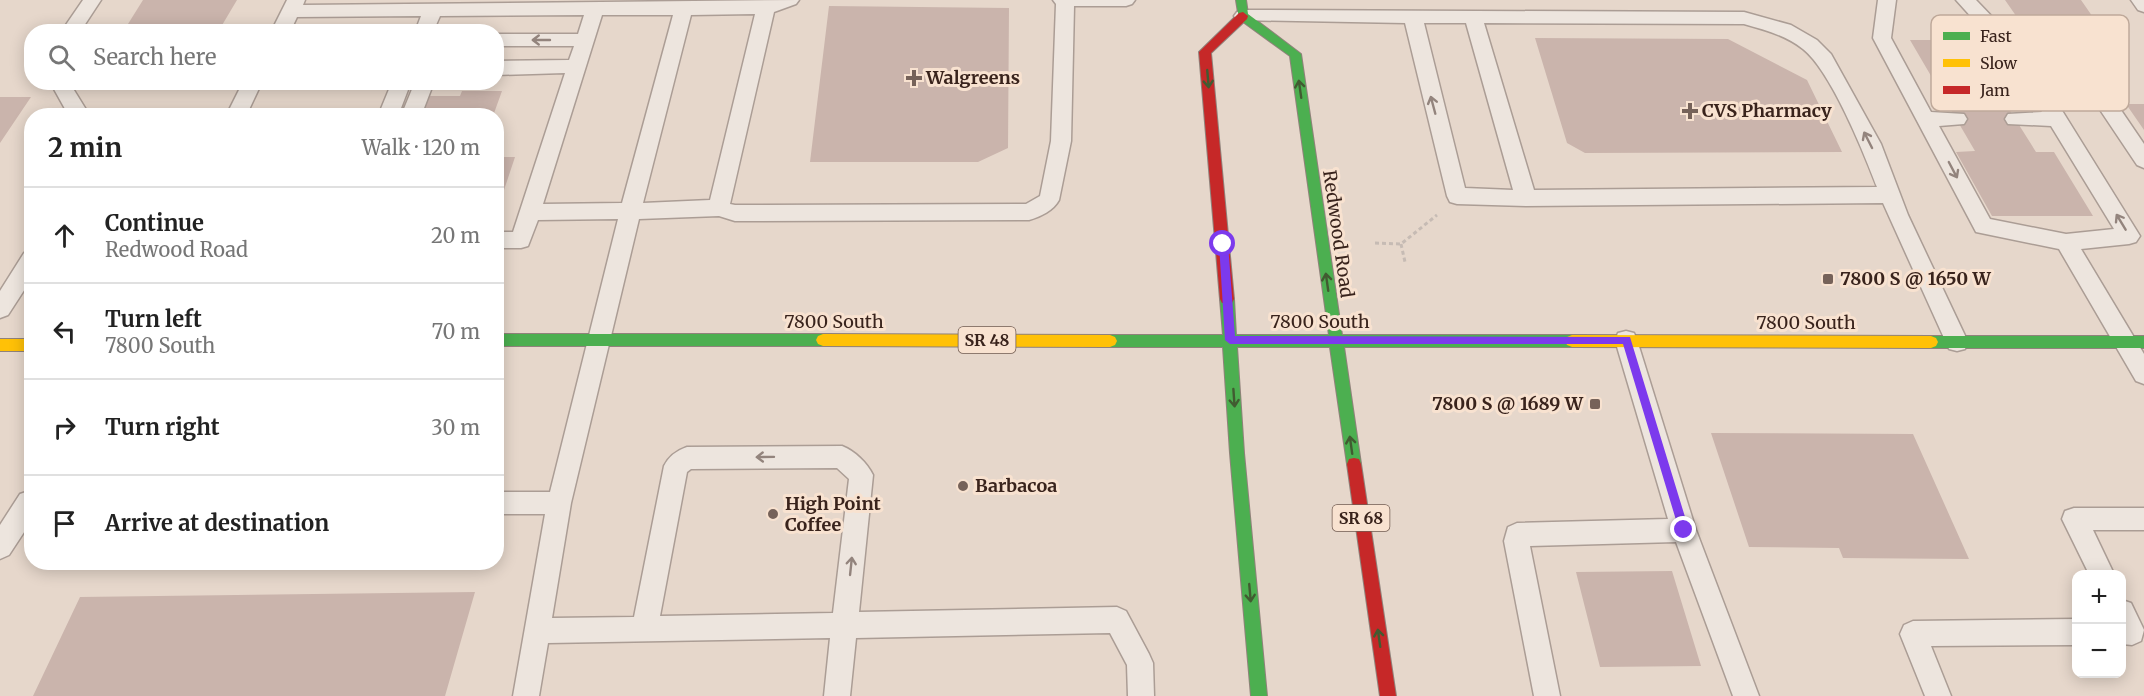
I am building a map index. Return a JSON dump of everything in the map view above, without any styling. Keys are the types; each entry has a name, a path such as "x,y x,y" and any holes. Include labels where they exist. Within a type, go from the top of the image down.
{"main road":[{"path":"1242,8 1205,52 1226,261 1237,453 1259,696"},
{"name":"Redwood Road","path":"1242,8 1295,54 1388,696"},
{"name":"7800 South","path":"504,340 2135,342"},
{"path":"0,345 24,345"}],"lane":[{"path":"76,24 92,0"},
{"path":"284,24 294,5 434,10 595,9 685,4 766,8 790,0"},
{"path":"504,227 527,220 719,208 735,213 1029,212 1049,200 1061,141 1063,0 1126,0"},
{"path":"1887,0 1882,38 1983,226 2066,242 2129,236 2053,111"},
{"path":"1965,0 1979,15"},
{"path":"2140,0 2144,6"},
{"path":"526,696 559,503 630,212 685,4"},
{"path":"719,208 766,8"},
{"path":"1242,8 1413,16 1743,18 1784,29 1810,45 1824,59 1871,144 1890,195 1957,342"},
{"path":"504,240 521,240 595,9"},
{"path":"428,24 434,10"},
{"path":"1413,16 1426,77 1457,196 1526,198 1890,195"},
{"path":"1473,16 1526,198"},
{"path":"504,39 585,39"},
{"path":"504,68 577,66"},
{"path":"63,90 74,108"},
{"path":"240,108 249,90"},
{"path":"391,108 399,90"},
{"path":"414,108 422,90"},
{"path":"2111,111 2144,160"},
{"path":"1925,119 1957,119"},
{"path":"2015,119 2058,119"},
{"path":"2066,242 2135,342 2144,374"},
{"path":"0,309 24,272"},
{"path":"1626,340 1684,530 1746,696"},
{"path":"645,629 676,466 687,458 842,457 861,475 837,696"},
{"path":"504,503 559,503"},
{"path":"0,547 24,510"},
{"path":"2100,570 2074,519 2144,519"},
{"path":"1547,696 1516,541 1518,535 1684,530"},
{"path":"538,631 1117,620 1140,663 1141,696"},
{"path":"1938,696 1913,634 2072,632"}],"path":[{"path":"1376,243 1401,244 1438,214"},
{"path":"1401,244 1405,262"}],"building":[{"path":"143,0 237,0 223,24 128,24"},
{"path":"2005,0 2081,0 2091,15 2015,15"},
{"name":"Walgreens","path":"829,6 1009,8 1008,148 978,162 810,162"},
{"name":"CVS Pharmacy","path":"1535,38 1728,39 1807,80 1842,152 1585,153 1567,143"},
{"path":"1910,40 1931,40 1931,76"},
{"path":"462,91 502,91 496,108 423,108 428,96 460,96"},
{"path":"0,97 31,97 0,143"},
{"path":"2129,104 2144,104 2144,130 2129,108"},
{"path":"1952,111 2010,111 2036,152 2054,152 2093,216 1992,216 1956,152 1975,151"},
{"path":"504,157 515,157 504,190"},
{"path":"1711,433 1913,434 1969,559 1843,558 1839,548 1749,547"},
{"path":"1672,571 1701,666 1600,667 1576,572"},
{"path":"475,592 445,696 33,696 80,597"}],"traffic: fast":[{"path":"1241,0 1243,16 1295,54 1354,464"},
{"path":"1227,299 1237,453 1259,696"},
{"path":"504,340 823,340"},
{"path":"1110,341 1572,341"},
{"path":"1931,342 2144,342"}],"traffic: slow":[{"path":"823,340 1110,341"},
{"path":"1572,341 1931,342"},
{"path":"0,345 24,345"}],"traffic: jam":[{"path":"1227,299 1205,52 1243,16"},
{"path":"1354,464 1388,696"}],"place":[{"name":"Walgreens","path":"914,78"},
{"name":"CVS Pharmacy","path":"1690,111"},
{"name":"7800 S @ 1650 W","path":"1828,279"},
{"name":"7800 S @ 1689 W","path":"1595,404"},
{"name":"Barbacoa","path":"963,486"},
{"name":"High Point Coffee","path":"773,514"}],"route":[{"path":"1223,244 1230,340 1626,340 1684,530"}]}
